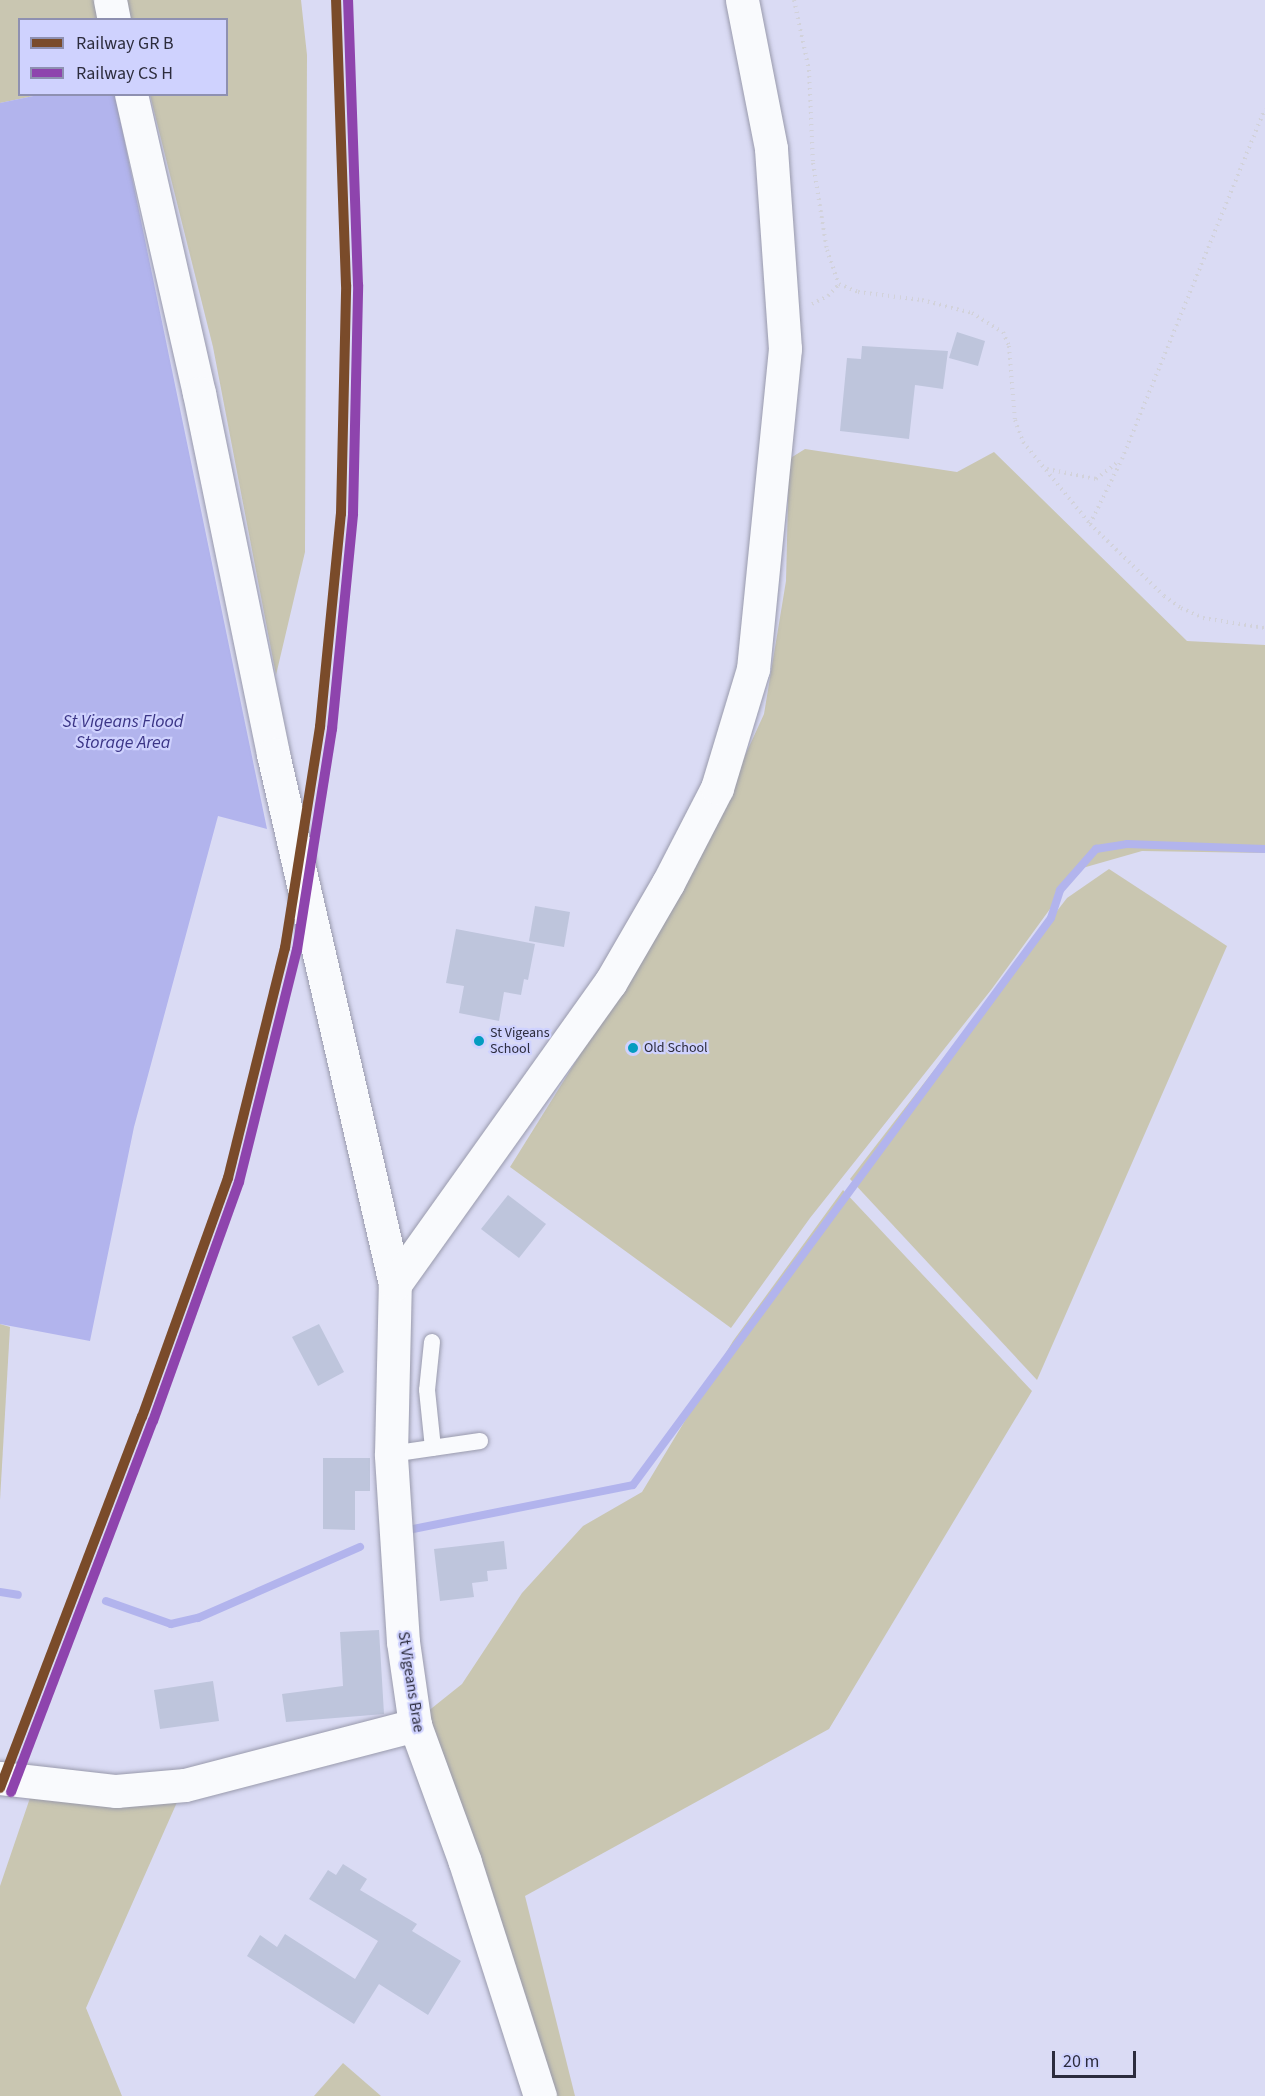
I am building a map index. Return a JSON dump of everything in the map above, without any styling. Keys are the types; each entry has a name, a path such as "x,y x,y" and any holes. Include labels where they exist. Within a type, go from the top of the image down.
{"street":[{"path":"110,0 114,18"},
{"path":"395,1284 589,1013 639,933 717,788 753,669 785,349 771,148 742,0"},
{"name":"St Vigeans Brae","path":"131,96 199,393 273,754 395,1284 391,1454 403,1642 415,1725 465,1862 540,2096"},
{"path":"0,1778 116,1791 185,1785 415,1725"}],"lane":[{"path":"432,1342 427,1390 433,1448"},
{"path":"391,1454 480,1442"}],"path":[{"path":"794,0 809,70 813,163 825,239 839,284 858,292 922,300 972,313 1003,332 1009,346 1015,420 1023,442 1090,524 1164,596 1181,608 1203,618 1265,628"},
{"path":"1090,524 1122,459 1265,109"},
{"path":"1045,469 1096,479 1122,459"}],"shaded area":[{"path":"0,0 94,0 99,18 18,18 18,96 33,96 0,103"},
{"path":"126,0 301,0 307,55 305,552 276,675 213,347 150,96 228,96 228,18 131,18"},
{"path":"805,449 957,472 994,452 1187,641 1265,645 1265,853 1142,851 1079,869 991,990 810,1218 731,1328 510,1167 687,883 764,714 786,581 789,459"},
{"path":"1109,869 1227,946 1037,1380 850,1179 1067,898"},
{"path":"843,1190 1032,1391 829,1729 525,1896 575,2096 542,2096 422,1716 462,1684 522,1593 583,1526 642,1492 733,1341"},
{"path":"0,1324 10,1327 0,1500"},
{"path":"31,1795 178,1800 86,2008 122,2096 0,2096 0,1886"},
{"path":"343,2063 381,2096 314,2096"}],"water":[{"name":"St Vigeans Flood Storage Area","path":"33,96 115,96 267,829 218,816 134,1127 90,1341 0,1324 0,103"}],"building":[{"path":"957,332 985,341 978,366 949,358"},
{"path":"862,346 948,351 943,389 915,385 909,439 840,431 847,358 861,359"},
{"path":"535,906 570,912 564,947 529,941"},
{"path":"456,929 535,944 528,980 524,979 521,995 504,992 499,1021 459,1013 464,986 446,983"},
{"path":"508,1195 546,1224 519,1258 481,1229"},
{"path":"319,1324 344,1372 318,1386 292,1337"},
{"path":"323,1458 370,1458 370,1491 355,1491 355,1530 323,1529"},
{"path":"504,1541 507,1569 487,1571 488,1581 472,1583 474,1597 440,1601 434,1549"},
{"path":"379,1630 384,1714 286,1722 282,1694 343,1686 340,1632"},
{"path":"213,1681 219,1721 160,1729 154,1690"},
{"path":"343,1864 367,1879 360,1890 417,1924 412,1931 461,1961 428,2015 379,1984 354,2024 247,1956 260,1935 277,1947 285,1934 355,1979 378,1941 309,1899 328,1870 336,1875"}],"waterway":[{"path":"408,1530 633,1485 1051,918 1060,890 1096,849 1127,844 1265,849"},
{"path":"106,1601 171,1624 198,1618 360,1547"},
{"path":"0,1592 18,1595"}],"transit line":[{"path":"0,1788 142,1417 228,1178 285,948 320,727 341,514 346,285 336,0"},
{"path":"11,1792 153,1421 239,1182 297,950 332,729 353,514 358,285 348,0"}],"place":[{"name":"St Vigeans School","path":"479,1041"},
{"name":"Old School","path":"633,1048"}]}
